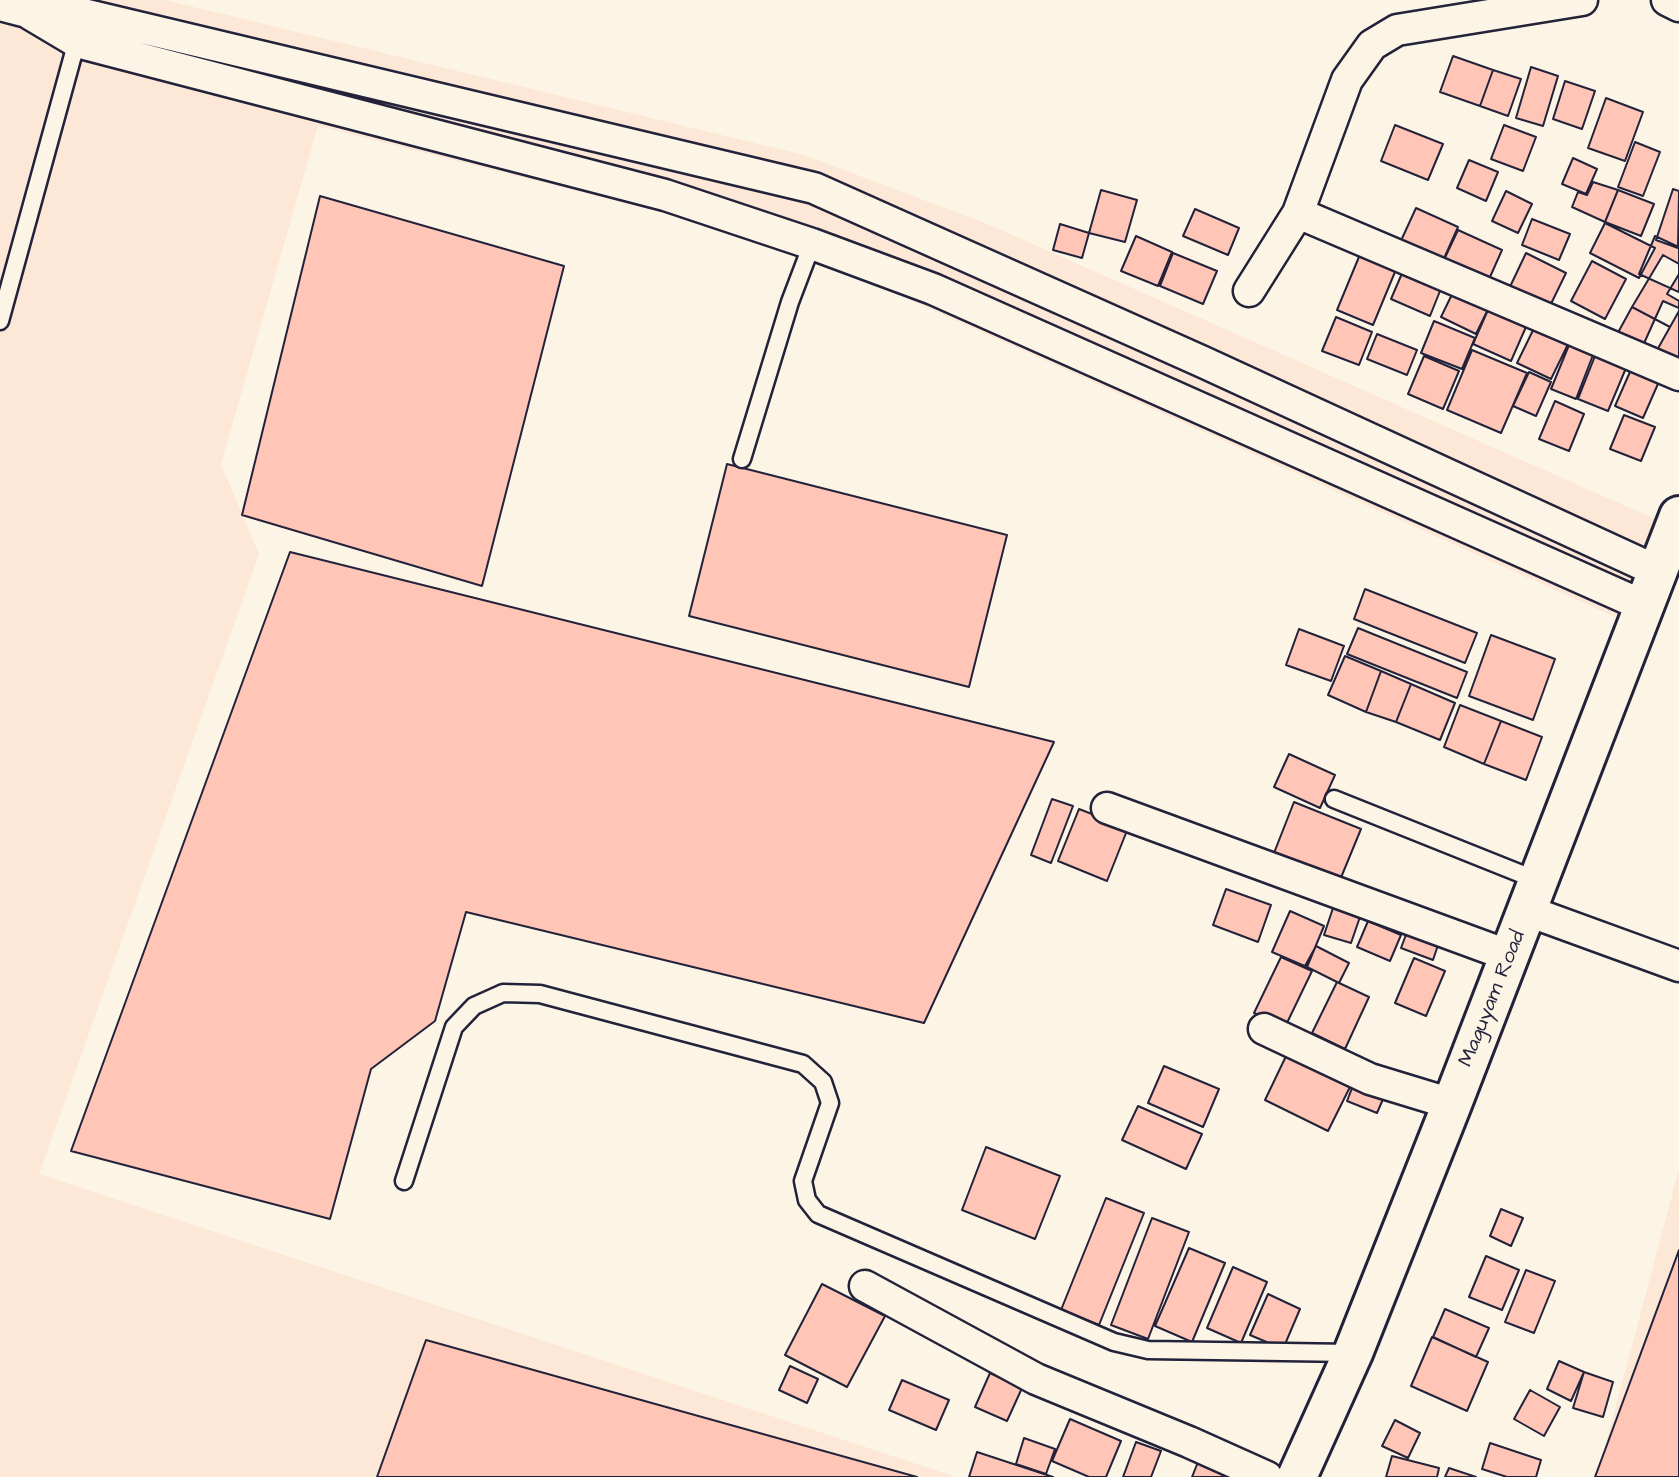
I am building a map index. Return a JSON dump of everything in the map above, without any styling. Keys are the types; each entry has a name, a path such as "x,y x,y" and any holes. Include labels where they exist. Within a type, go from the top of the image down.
{"main road":[{"name":"Maguyam Road","path":"1297,1477 1353,1353 1452,1104 1679,516"}],"street":[{"path":"1249,291 1298,213 1347,79 1372,45 1397,30 1582,0"},
{"path":"1667,0 1679,6"},
{"path":"13,8 387,122 665,195 812,244 933,289 1187,402 1651,588"},
{"path":"80,28 394,89 814,188 1203,362 1651,588"},
{"path":"387,122 394,89"},
{"path":"665,195 674,155"},
{"path":"1298,213 1679,375"},
{"path":"933,289 950,249"},
{"path":"1187,402 1203,362"},
{"path":"1107,808 1510,956"},
{"path":"1534,896 1679,966"},
{"path":"1264,1029 1370,1079 1452,1104"},
{"path":"865,1286 1037,1379 1189,1441 1267,1477"}],"lane":[{"path":"0,321 80,28"},
{"path":"742,459 790,302 812,244"},
{"path":"1334,799 1534,896"},
{"path":"404,1181 454,1027 474,1006 503,993 540,994 803,1064 823,1082 830,1103 803,1181 807,1200 818,1214 1114,1342 1148,1350 1353,1353"}],"shaded area":[{"path":"0,0 165,0 804,155 985,223 1671,526 1633,625 784,243 318,126 221,464 259,554 39,1174 956,1477 0,1477"},
{"path":"1679,1169 1679,1477 1597,1477"}],"building":[{"path":"1453,56 1493,70 1480,106 1440,92"},
{"path":"1531,67 1558,76 1543,126 1516,118"},
{"path":"1493,70 1521,79 1508,116 1480,106"},
{"path":"1565,81 1595,91 1582,129 1553,119"},
{"path":"1606,98 1643,112 1625,161 1588,148"},
{"path":"1395,125 1443,144 1428,180 1381,161"},
{"path":"1504,125 1536,137 1523,171 1491,159"},
{"path":"1635,142 1660,152 1643,196 1618,187"},
{"path":"1573,158 1597,169 1586,194 1562,184"},
{"path":"1469,160 1498,172 1486,201 1457,188"},
{"path":"1593,182 1618,190 1605,222 1572,207 1578,192 1587,195"},
{"path":"1673,189 1679,191 1678,248 1656,240"},
{"path":"1101,190 1137,200 1125,242 1089,233"},
{"path":"1618,190 1654,204 1641,236 1605,222"},
{"path":"1506,191 1532,204 1518,233 1492,221"},
{"path":"320,196 564,266 482,586 242,515"},
{"path":"1416,208 1458,227 1442,263 1399,245"},
{"path":"1195,209 1239,228 1228,255 1183,236"},
{"path":"1532,219 1570,234 1559,260 1522,245"},
{"path":"1605,223 1655,248 1639,278 1590,253"},
{"path":"1060,224 1089,233 1082,258 1053,250"},
{"path":"1458,230 1502,250 1486,286 1441,266"},
{"path":"1136,236 1172,252 1158,286 1121,271"},
{"path":"1655,236 1679,247 1679,292 1639,274"},
{"path":"1361,252 1397,267 1373,325 1337,310"},
{"path":"1173,253 1217,271 1203,304 1160,286"},
{"path":"1526,253 1566,273 1547,312 1507,293"},
{"path":"1663,255 1679,264 1679,274 1667,294 1679,301 1679,311 1670,327 1632,307"},
{"path":"1592,261 1626,279 1605,319 1571,301"},
{"path":"1406,264 1444,281 1430,316 1391,299"},
{"path":"1457,284 1492,301 1476,334 1441,317"},
{"path":"1663,301 1679,308 1679,368 1641,350"},
{"path":"1491,303 1529,320 1511,361 1473,344"},
{"path":"1632,307 1670,327 1652,359 1615,338"},
{"path":"1336,317 1372,332 1359,365 1322,351"},
{"path":"1538,320 1572,336 1551,379 1517,363"},
{"path":"1434,321 1475,338 1462,369 1421,353"},
{"path":"1377,334 1417,350 1407,375 1367,359"},
{"path":"1569,345 1593,355 1576,399 1551,389"},
{"path":"1472,350 1527,373 1501,433 1447,410"},
{"path":"1424,356 1459,371 1443,409 1408,394"},
{"path":"1595,356 1626,368 1608,411 1578,399"},
{"path":"1633,365 1661,377 1643,418 1615,406"},
{"path":"1529,372 1551,382 1536,416 1513,406"},
{"path":"1555,401 1584,414 1569,451 1539,439"},
{"path":"1624,415 1655,427 1641,461 1610,449"},
{"path":"727,464 1007,535 969,687 689,616"},
{"path":"290,552 1054,742 924,1023 466,912 435,1021 371,1069 330,1219 71,1151"},
{"path":"1365,589 1477,633 1465,663 1354,619"},
{"path":"1358,628 1467,672 1457,698 1347,654"},
{"path":"1299,629 1344,646 1331,681 1286,665"},
{"path":"1491,635 1555,659 1533,720 1469,696"},
{"path":"1345,656 1381,671 1366,712 1328,695"},
{"path":"1381,671 1411,684 1396,722 1366,712"},
{"path":"1411,684 1455,703 1440,740 1396,722"},
{"path":"1460,705 1501,721 1484,764 1444,747"},
{"path":"1501,721 1542,737 1526,780 1484,764"},
{"path":"1289,754 1335,775 1320,808 1274,787"},
{"path":"1052,799 1073,806 1051,863 1031,855"},
{"path":"1294,802 1361,829 1340,880 1274,853"},
{"path":"1079,809 1128,828 1107,881 1058,861"},
{"path":"1226,889 1271,905 1258,942 1213,925"},
{"path":"1334,905 1361,914 1351,943 1324,935"},
{"path":"1290,911 1324,926 1307,967 1272,952"},
{"path":"1368,921 1401,935 1390,961 1357,947"},
{"path":"1410,924 1441,936 1433,960 1401,948"},
{"path":"1316,946 1349,963 1339,983 1305,966"},
{"path":"1281,957 1312,971 1285,1027 1254,1013"},
{"path":"1414,958 1445,971 1426,1016 1395,1003"},
{"path":"1337,982 1369,997 1345,1049 1312,1033"},
{"path":"1288,1052 1352,1083 1328,1131 1265,1100"},
{"path":"1164,1066 1219,1089 1203,1127 1148,1103"},
{"path":"1356,1078 1387,1090 1377,1113 1347,1101"},
{"path":"1138,1106 1202,1134 1186,1169 1122,1140"},
{"path":"986,1147 1060,1176 1035,1239 962,1210"},
{"path":"1106,1198 1144,1213 1099,1325 1061,1310"},
{"path":"1501,1209 1523,1218 1511,1246 1490,1236"},
{"path":"1152,1218 1189,1232 1148,1339 1111,1325"},
{"path":"1189,1248 1225,1263 1192,1342 1155,1326"},
{"path":"1679,1250 1679,1477 1595,1477"},
{"path":"1486,1256 1519,1270 1502,1310 1469,1297"},
{"path":"1233,1267 1267,1282 1241,1343 1207,1328"},
{"path":"1526,1270 1555,1281 1534,1333 1505,1322"},
{"path":"822,1284 885,1316 847,1387 785,1355"},
{"path":"1268,1294 1300,1309 1283,1349 1250,1335"},
{"path":"1445,1309 1489,1328 1476,1357 1433,1337"},
{"path":"1432,1337 1488,1362 1467,1411 1411,1386"},
{"path":"426,1340 917,1477 377,1477"},
{"path":"1559,1361 1584,1372 1571,1401 1547,1389"},
{"path":"790,1366 818,1379 807,1403 779,1390"},
{"path":"1584,1372 1613,1382 1603,1417 1573,1408"},
{"path":"990,1373 1022,1388 1007,1421 975,1407"},
{"path":"902,1380 949,1400 936,1430 889,1410"},
{"path":"1530,1390 1560,1407 1544,1436 1514,1419"},
{"path":"1070,1419 1121,1441 1106,1477 1089,1477 1052,1461"},
{"path":"1395,1420 1420,1433 1408,1458 1382,1446"},
{"path":"1024,1438 1055,1449 1046,1474 1016,1464"},
{"path":"1136,1442 1161,1451 1151,1477 1123,1477"},
{"path":"1490,1443 1541,1460 1536,1477 1507,1477 1482,1469"},
{"path":"977,1452 1053,1477 969,1477"},
{"path":"1392,1456 1439,1468 1437,1477 1386,1477"},
{"path":"1198,1462 1234,1477 1192,1477"},
{"path":"1449,1468 1476,1477 1445,1477"}]}
